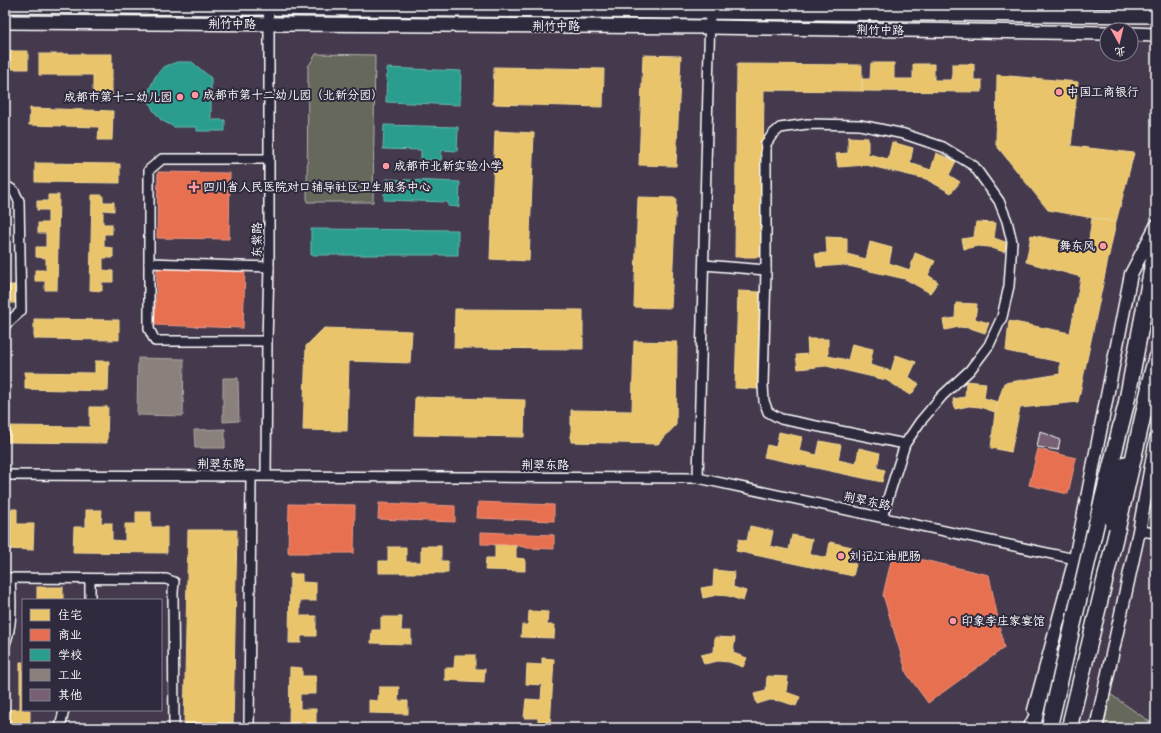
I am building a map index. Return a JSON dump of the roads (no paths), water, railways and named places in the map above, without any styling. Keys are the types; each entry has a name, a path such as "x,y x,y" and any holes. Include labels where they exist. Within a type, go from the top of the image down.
{"main road":[{"name":"荆竹中路","path":"5,6 268,7 1156,16"},
{"name":"荆竹中路","path":"5,22 710,27 1099,33"},
{"path":"1139,34 1156,35"},
{"path":"1071,728 1071,720 1108,524 1126,404 1156,247"},
{"path":"1058,728 1108,524 1154,365"},
{"path":"1030,728 1041,708 1074,624 1108,524"},
{"path":"1049,728 1074,624"}],"street":[{"name":"东紫路","path":"266,475 269,267 268,7"},
{"path":"698,478 710,12"},
{"path":"882,516 905,444 920,422 942,396 970,370 980,357 989,345 1002,317 1009,286 1012,242 1007,221 999,201 974,166 943,147 904,134 860,125 807,124 780,128 772,135 766,144 766,270 763,385 764,401 768,412 781,419 905,444"},
{"path":"267,341 155,341 149,329 149,170 162,159 269,159"},
{"path":"5,185 14,191 19,201 21,311 5,325"},
{"path":"1030,728 1075,559 1131,274 1156,226"},
{"path":"149,263 269,267"},
{"path":"704,265 766,270"},
{"path":"1096,728 1139,531 1156,439"},
{"name":"荆翠东路","path":"5,475 698,478 882,516 1075,559"},
{"path":"249,728 251,476"},
{"path":"1139,531 1156,534"},
{"path":"5,644 8,636 10,618 8,578 166,579 174,582 174,728"},
{"path":"90,579 90,599"},
{"path":"60,728 64,711"}],"place":[{"name":"中国工商银行","path":"1059,92"},
{"name":"成都市第十二幼儿园（北新分园）","path":"195,95"},
{"name":"成都市第十二幼儿园","path":"180,97"},
{"name":"成都市北新实验小学","path":"386,166"},
{"name":"四川省人民医院对口辅导社区卫生服务中心","path":"194,187"},
{"name":"舞东风","path":"1103,246"},
{"name":"刘记江油肥肠","path":"841,556"},
{"name":"印象李庄家宴馆","path":"953,621"}]}
